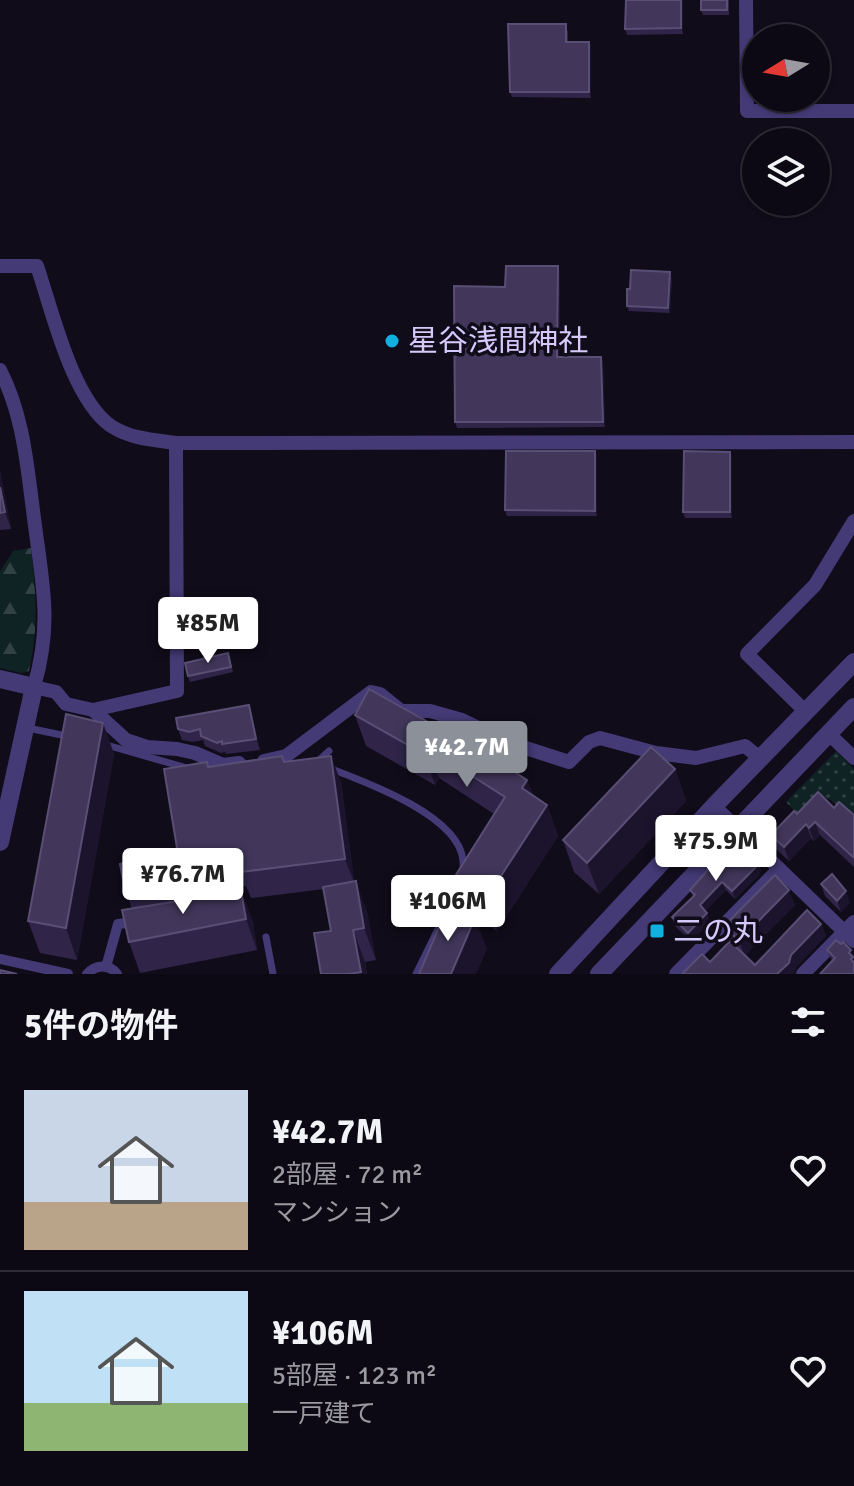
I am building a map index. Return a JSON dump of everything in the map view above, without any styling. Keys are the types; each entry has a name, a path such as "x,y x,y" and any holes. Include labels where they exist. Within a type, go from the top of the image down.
{"street":[{"path":"746,0 747,111 854,111"},
{"path":"0,266 37,266 73,371 89,404 111,426 140,439 176,443 854,442"},
{"path":"0,370 12,394 25,440 46,608 45,637 0,842"},
{"path":"0,679 56,692 66,704 93,710 177,691 176,443"},
{"path":"806,712 747,654 815,585 854,521"},
{"path":"558,974 714,806 854,662"},
{"path":"93,710 126,740 147,747 195,753 223,765 286,756 371,692 380,694 401,711 430,711 462,720 507,742 569,762 589,742 600,738 656,753 696,758 745,746 761,759"},
{"path":"599,974 854,707"},
{"path":"828,733 854,758"},
{"path":"714,806 779,869 851,931 803,974"},
{"path":"676,974 779,869"},
{"path":"106,967 118,924 142,921"},
{"path":"0,959 68,974"},
{"path":"87,974 97,967 106,967 117,974"}],"lane":[{"path":"26,727 81,739"},
{"path":"95,742 191,769"},
{"path":"329,751 313,765 380,788 452,833 462,849 464,866 446,913 416,974"},
{"path":"266,937 273,974"}],"green space":[{"path":"31,548 35,595 34,639 29,671 21,673 0,668 0,571 13,551"},
{"path":"836,751 854,769 854,816 827,798 802,819 786,802"}],"building":[{"path":"626,0 681,0 681,28 625,29"},
{"path":"701,0 727,0 727,10 701,10"},
{"path":"508,24 566,24 566,42 589,42 589,92 510,92"},
{"path":"506,266 558,266 557,357 601,357 603,422 455,422 454,286 505,287"},
{"path":"631,270 670,272 668,308 627,306"},
{"path":"506,451 595,451 595,511 505,510"},
{"path":"684,451 730,452 730,512 683,512"},
{"path":"0,487 5,512 0,513"},
{"path":"228,653 231,667 188,676 185,663"},
{"path":"369,689 453,736 455,733 527,780 522,788 547,805 486,899 454,878 505,797 427,747 424,754 355,715"},
{"path":"249,705 256,739 222,744 222,741 217,743 201,736 200,729 189,732 178,729 176,718"},
{"path":"66,714 103,723 66,928 28,921"},
{"path":"651,747 675,769 587,863 563,840"},
{"path":"282,756 284,762 331,756 345,859 241,872 239,859 177,869 178,876 124,885 120,864 134,860 150,872 160,857 178,854 164,769 207,762 208,767"},
{"path":"818,792 834,808 839,802 854,815 854,858 815,822 809,828 806,824 784,847 771,835"},
{"path":"738,842 758,861 756,867 732,891 722,882 700,905 707,913 688,933 672,917 695,895 690,890 731,844 734,847"},
{"path":"832,874 846,891 837,901 821,884"},
{"path":"775,875 789,890 739,941 724,926"},
{"path":"356,881 364,928 353,930 361,972 321,974 314,933 331,931 323,887"},
{"path":"241,891 246,919 129,942 122,910"},
{"path":"448,906 475,918 451,974 419,974"},
{"path":"807,910 821,924 777,974 682,974 702,954 710,962 730,941 755,965"},
{"path":"836,940 851,950 854,974 820,974 835,958 827,950"}],"place":[{"name":"星谷浅間神社","path":"392,341"},
{"name":"二の丸","path":"657,931"}]}
